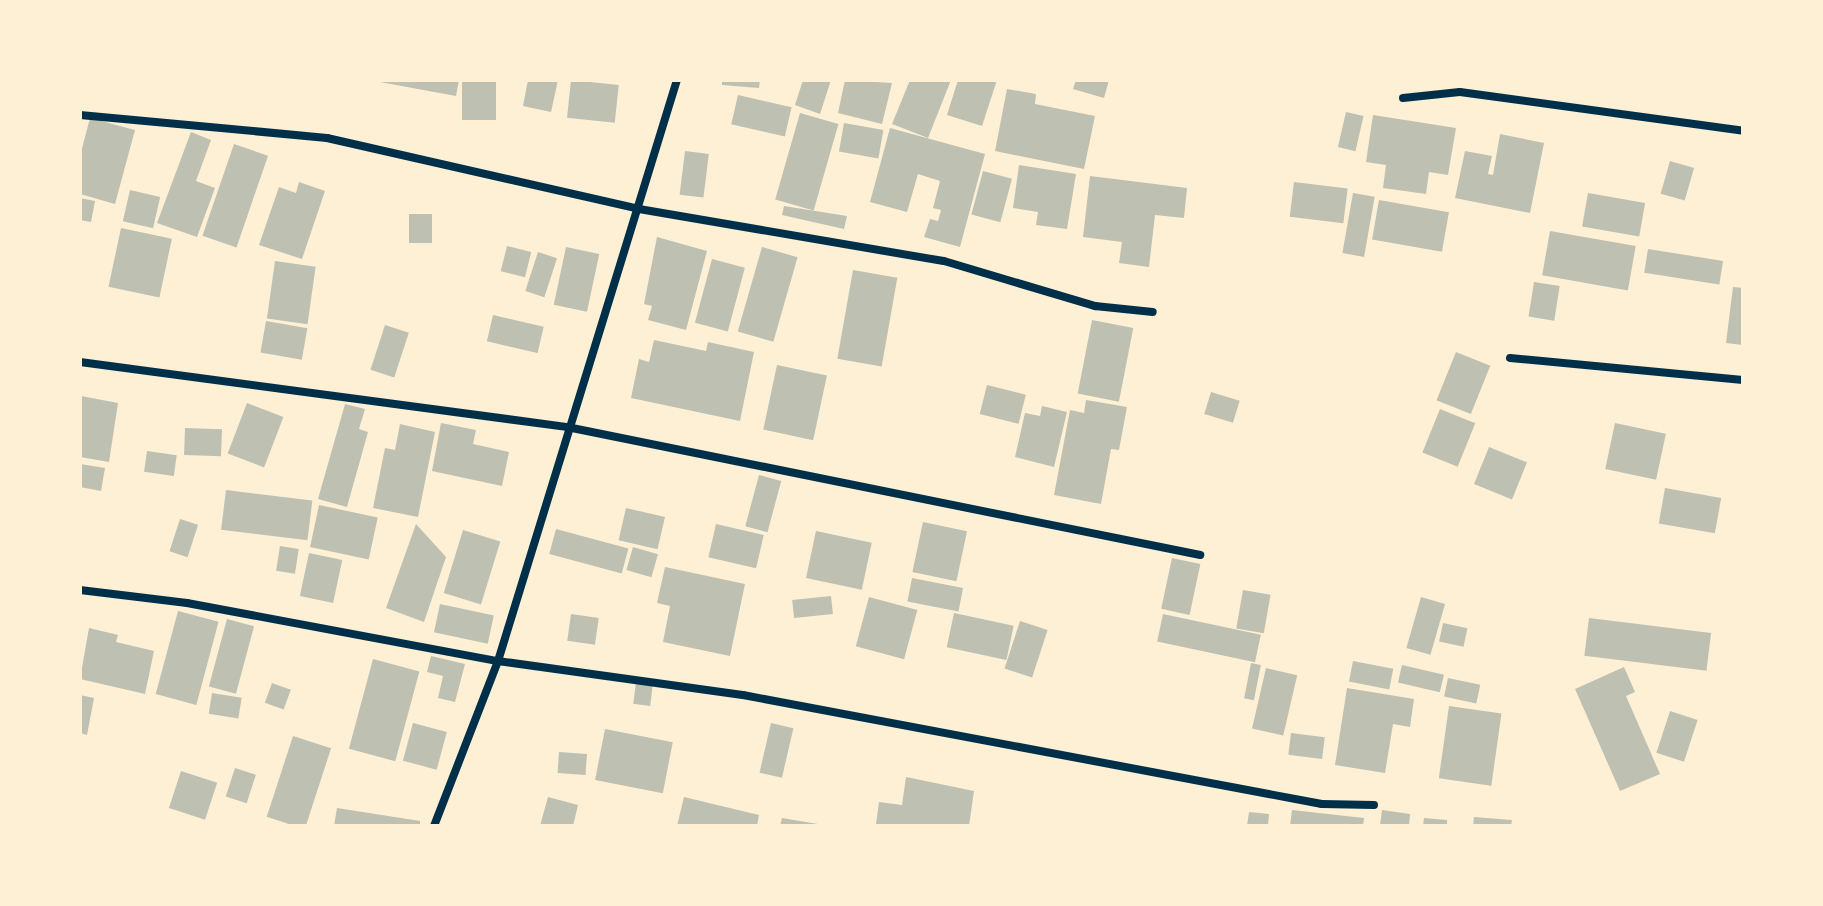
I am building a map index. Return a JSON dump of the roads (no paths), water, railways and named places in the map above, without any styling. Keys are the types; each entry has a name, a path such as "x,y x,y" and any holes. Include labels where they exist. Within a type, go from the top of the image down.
{"street":[{"path":"434,826 498,661 677,80"},
{"path":"1403,98 1460,92 1743,131"},
{"path":"80,115 327,138 639,209 944,261 1095,306 1153,312"},
{"path":"1510,358 1743,380"},
{"path":"80,362 572,428 1200,555"},
{"path":"80,590 187,603 498,661 743,695 1322,804 1374,805"}]}
